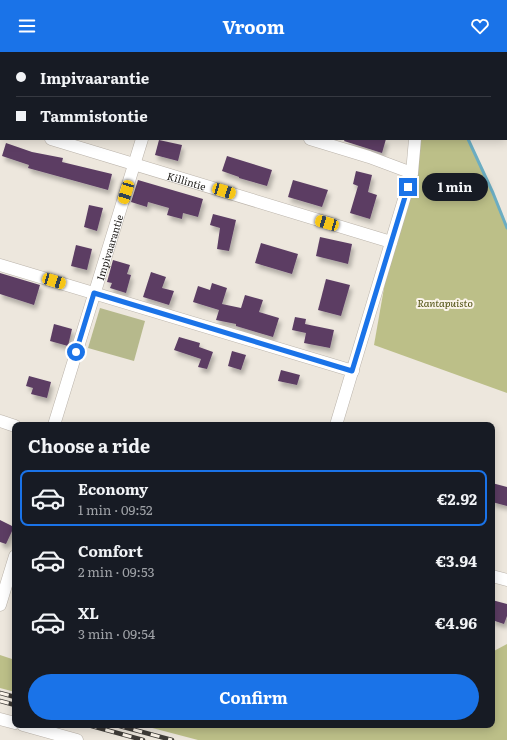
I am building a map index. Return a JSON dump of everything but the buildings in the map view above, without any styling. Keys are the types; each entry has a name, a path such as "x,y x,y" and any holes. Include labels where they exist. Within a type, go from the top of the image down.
{"street":[{"name":"Killintie","path":"54,140 391,242"},
{"name":"Impivaarantie","path":"55,422 142,140"},
{"path":"313,140 369,156 412,173"},
{"path":"337,422 412,173 415,140"},
{"path":"0,265 352,371"},
{"path":"0,421 12,425"},
{"path":"0,605 12,566"},
{"path":"495,577 507,580"},
{"path":"0,719 12,722"},
{"path":"34,728 77,740"}],"green space":[{"name":"Rantapuisto","path":"416,140 468,140 493,193 507,228 507,393 374,345 390,254"},
{"path":"100,308 145,321 134,361 88,348"},
{"path":"507,644 507,740 198,740 152,728 495,728 495,650"},
{"path":"0,655 12,659 12,691 0,688"}],"waterway":[{"path":"468,140 493,193 507,228"}],"railway":[{"path":"0,693 12,696"},
{"path":"0,701 12,704"},
{"path":"99,728 143,740"},
{"path":"127,728 172,740"}],"route":[{"path":"76,352 94,293 352,371 408,187"}]}
